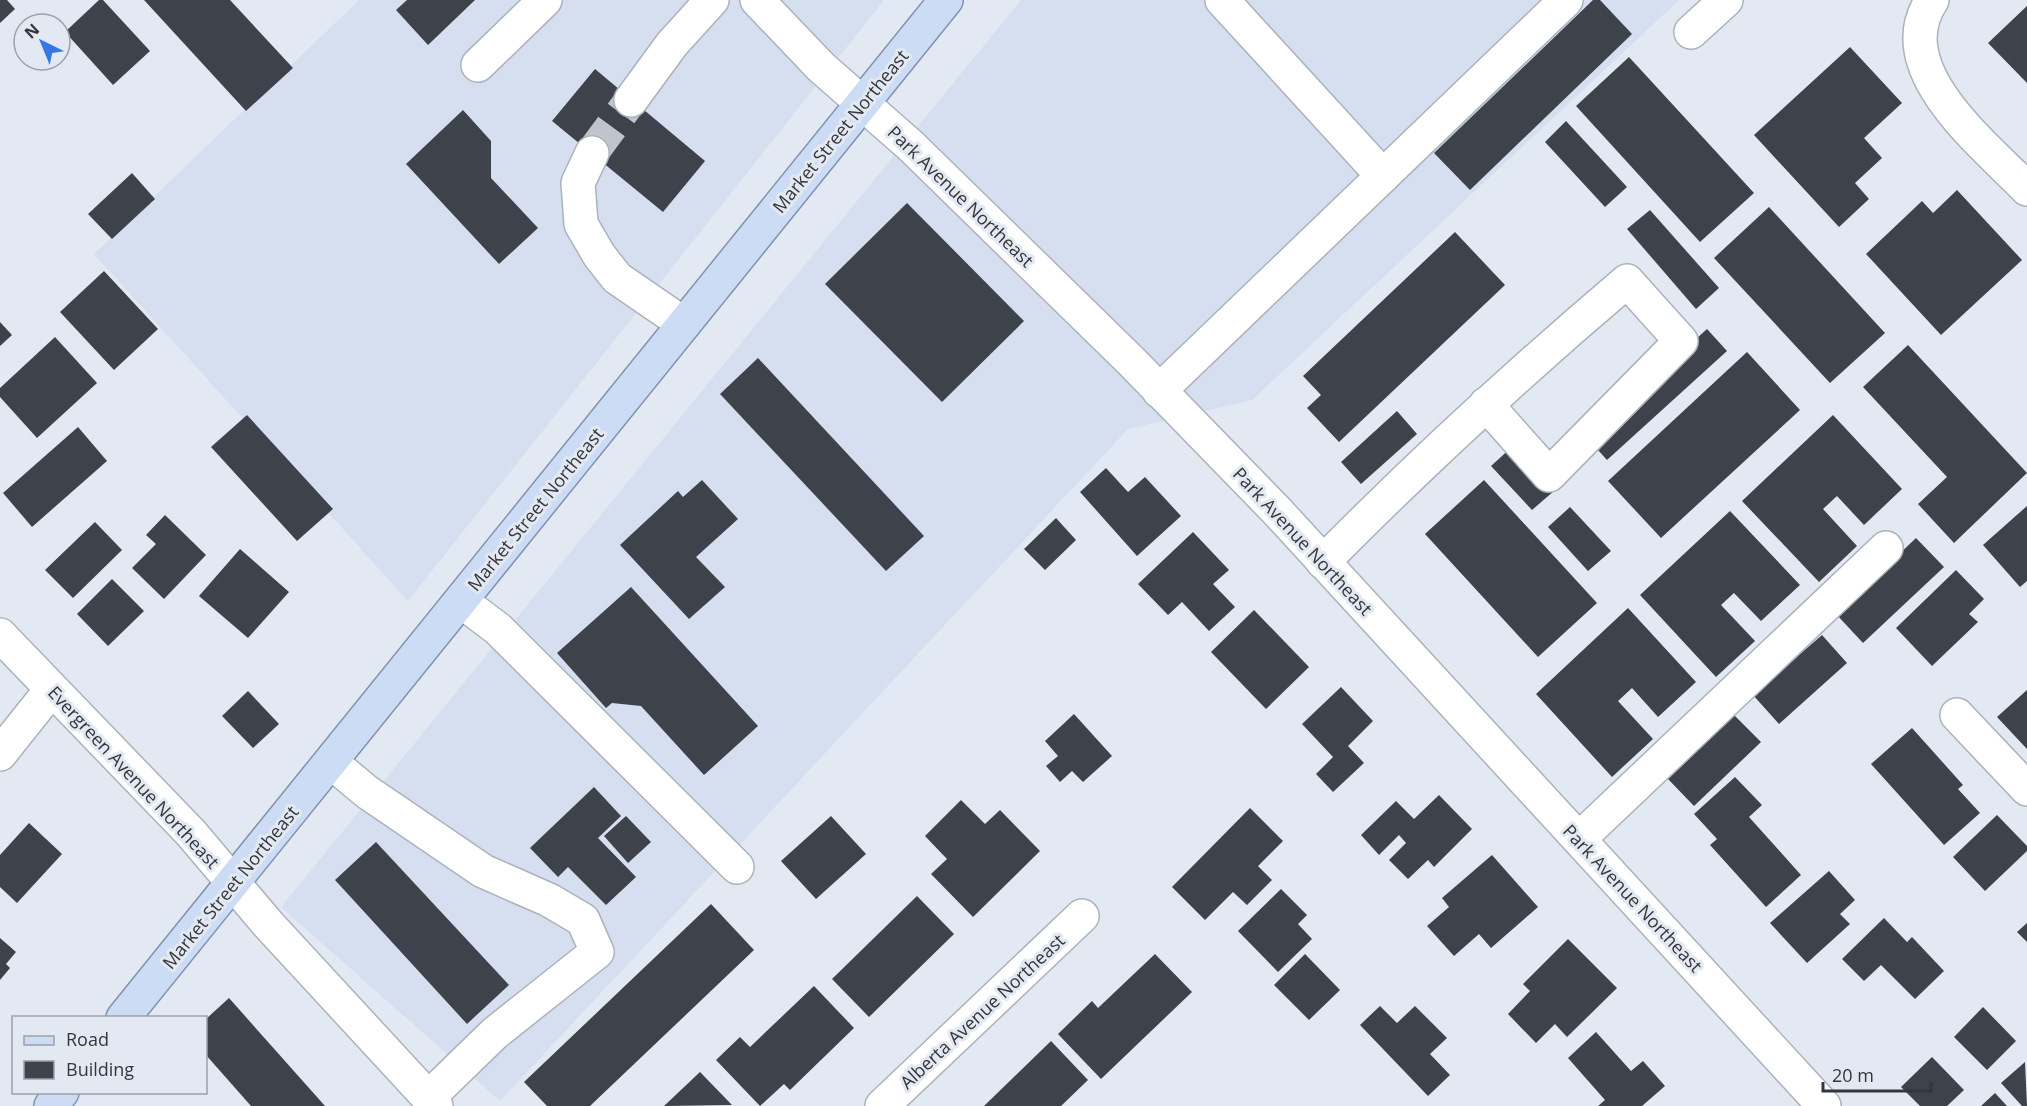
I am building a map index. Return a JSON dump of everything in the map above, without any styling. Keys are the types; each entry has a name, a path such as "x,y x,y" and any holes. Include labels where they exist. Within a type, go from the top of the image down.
{"main road":[{"name":"Market Street Northeast","path":"124,1016 946,0"},
{"path":"51,1106 60,1094"}],"street":[{"path":"478,64 544,0"},
{"path":"631,100 672,44 712,0"},
{"name":"Park Avenue Northeast","path":"757,0 821,67 911,146 1159,391 1323,562 1824,1106"},
{"path":"1222,0 1383,176"},
{"path":"1159,391 1566,0"},
{"path":"1691,32 1726,0"},
{"path":"1927,12 1919,42 1922,59 1933,82 1949,108 2027,189"},
{"path":"592,153 578,183 581,224 599,255 617,278 684,324"},
{"path":"1323,562 1486,404 1627,281 1681,341 1549,475 1486,404"},
{"path":"1579,839 1886,548"},
{"path":"461,601 498,629 737,867"},
{"name":"Evergreen Avenue Northeast","path":"0,635 191,833 233,883 432,1102"},
{"path":"0,754 51,690"},
{"path":"1957,715 2027,789"},
{"path":"331,762 367,792 483,871 549,900 583,920 597,952 495,1033 432,1102"},
{"name":"Alberta Avenue Northeast","path":"882,1106 1082,916"}],"shaded area":[{"path":"359,0 884,0 408,601 94,254"},
{"path":"1021,0 1679,0 1252,400 1128,429 500,1101 281,907"}],"building":[{"path":"0,0 7,0 15,9 0,23"},
{"path":"99,0 103,0 150,51 113,85 72,40 72,25"},
{"path":"144,0 230,0 293,68 246,111"},
{"path":"407,0 475,0 428,45 396,10"},
{"path":"1593,0 1600,0 1632,34 1470,190 1434,153"},
{"path":"2027,6 2027,83 1988,43"},
{"path":"1850,47 1902,103 1864,138 1882,158 1855,183 1869,199 1839,227 1754,135"},
{"path":"1629,57 1754,193 1700,242 1576,106"},
{"path":"595,69 705,161 663,212 552,121"},
{"path":"463,110 491,141 491,178 538,228 499,264 406,164"},
{"path":"1566,121 1627,187 1605,207 1545,142"},
{"path":"132,173 155,199 112,239 88,214"},
{"path":"1957,190 2022,260 1941,335 1866,254 1922,201 1933,213"},
{"path":"907,203 1024,321 942,402 825,284"},
{"path":"1769,207 1885,333 1830,383 1714,258"},
{"path":"1650,210 1719,288 1696,309 1627,229"},
{"path":"1455,232 1505,285 1339,442 1307,408 1321,395 1303,376"},
{"path":"104,271 158,329 114,370 60,312"},
{"path":"0,322 12,335 0,346"},
{"path":"1707,329 1727,351 1607,460 1587,438"},
{"path":"55,337 97,383 37,438 0,397 0,388"},
{"path":"1908,345 2027,473 1954,543 1918,504 1947,477 1863,387"},
{"path":"1747,352 1800,410 1661,538 1608,481"},
{"path":"758,358 924,536 886,571 720,394"},
{"path":"1397,411 1417,434 1361,484 1341,462"},
{"path":"247,415 333,509 297,541 211,447"},
{"path":"1833,415 1902,489 1864,525 1837,496 1823,509 1857,546 1819,582 1742,501"},
{"path":"78,427 107,461 32,527 3,493"},
{"path":"1513,446 1554,491 1532,510 1491,466"},
{"path":"1106,468 1128,492 1145,477 1181,516 1137,556 1080,492"},
{"path":"702,480 738,519 696,557 725,587 689,619 620,545 678,491 683,497"},
{"path":"1484,480 1597,603 1538,657 1425,534"},
{"path":"2027,506 2027,581 2020,587 1983,545"},
{"path":"1570,507 1611,551 1588,571 1548,527"},
{"path":"1730,511 1800,585 1761,621 1734,593 1721,605 1755,641 1716,677 1640,595"},
{"path":"165,515 206,555 164,599 132,568 156,544 146,535"},
{"path":"1056,518 1076,540 1045,570 1024,549"},
{"path":"95,522 122,550 73,598 45,570"},
{"path":"1193,532 1229,570 1213,584 1235,607 1209,631 1182,602 1168,615 1138,584"},
{"path":"1916,538 1944,567 1863,643 1836,614"},
{"path":"240,549 289,592 248,638 199,596"},
{"path":"1956,570 1984,599 1969,614 1978,622 1932,666 1896,628"},
{"path":"112,579 144,611 108,646 77,614"},
{"path":"631,587 758,726 704,775 641,706 612,703 606,708 557,653"},
{"path":"1628,608 1696,682 1658,717 1632,688 1618,701 1653,739 1612,777 1536,694"},
{"path":"1254,610 1309,667 1266,709 1211,652"},
{"path":"1822,635 1847,663 1779,724 1753,695"},
{"path":"1341,687 1373,721 1348,746 1364,763 1333,792 1316,774 1333,757 1302,724"},
{"path":"2027,690 2027,749 1997,717"},
{"path":"248,691 279,724 253,748 222,716"},
{"path":"1074,714 1112,756 1083,782 1072,771 1060,782 1046,766 1058,756 1045,741"},
{"path":"1734,715 1761,742 1694,806 1668,779"},
{"path":"1912,728 1963,785 1958,789 1980,813 1944,845 1871,764"},
{"path":"1735,777 1762,805 1749,817 1801,875 1766,907 1710,845 1717,839 1694,814"},
{"path":"594,787 621,816 598,838 636,877 606,905 568,867 558,877 530,848"},
{"path":"1439,795 1472,829 1434,867 1428,860 1408,879 1389,860 1406,843 1399,835 1379,855 1361,835 1396,801 1414,819"},
{"path":"961,800 985,824 1000,810 1040,851 973,917 931,874 947,859 925,836"},
{"path":"1250,808 1283,841 1258,866 1272,880 1247,905 1233,892 1205,920 1172,887"},
{"path":"1997,815 2027,846 2027,851 1985,891 1953,857"},
{"path":"626,816 651,842 628,863 604,836"},
{"path":"831,816 866,854 816,899 781,861"},
{"path":"29,823 62,854 17,903 0,887 0,855"},
{"path":"376,842 509,985 467,1024 335,880"},
{"path":"1492,855 1538,907 1491,948 1479,934 1454,956 1427,926 1449,907 1442,898"},
{"path":"1829,871 1855,900 1840,914 1850,924 1807,963 1770,923"},
{"path":"1281,889 1307,915 1298,924 1312,939 1278,972 1238,931"},
{"path":"917,896 954,934 869,1017 832,979"},
{"path":"711,904 754,950 590,1106 547,1106 524,1082"},
{"path":"1884,918 1907,942 1912,937 1944,971 1915,999 1881,965 1864,981 1842,959"},
{"path":"2027,923 2027,942 2017,932"},
{"path":"0,938 16,952 6,964 10,968 0,980"},
{"path":"1568,939 1617,988 1567,1037 1555,1024 1536,1043 1508,1014 1530,991 1523,984"},
{"path":"1155,954 1192,992 1101,1079 1058,1034 1092,1001 1098,1008"},
{"path":"1305,954 1340,990 1309,1020 1274,985"},
{"path":"814,986 854,1028 790,1090 784,1084 760,1106 716,1060 740,1037 750,1047"},
{"path":"229,998 325,1106 251,1106 207,1056 207,1018"},
{"path":"1380,1006 1397,1023 1415,1006 1447,1038 1430,1054 1450,1075 1428,1096 1360,1025"},
{"path":"1983,1007 2016,1041 1987,1070 1954,1037"},
{"path":"1596,1032 1631,1071 1643,1061 1665,1086 1642,1106 1598,1106 1605,1100 1568,1058"},
{"path":"1051,1041 1088,1080 1061,1106 984,1106"},
{"path":"1932,1057 1964,1090 1947,1106 1920,1106 1901,1087"},
{"path":"2025,1062 2027,1106 2022,1106 2001,1083"},
{"path":"700,1072 732,1105 664,1106"},
{"path":"1995,1093 2007,1106 1981,1106"}],"tunnel":[{"path":"592,153 631,100"}]}
